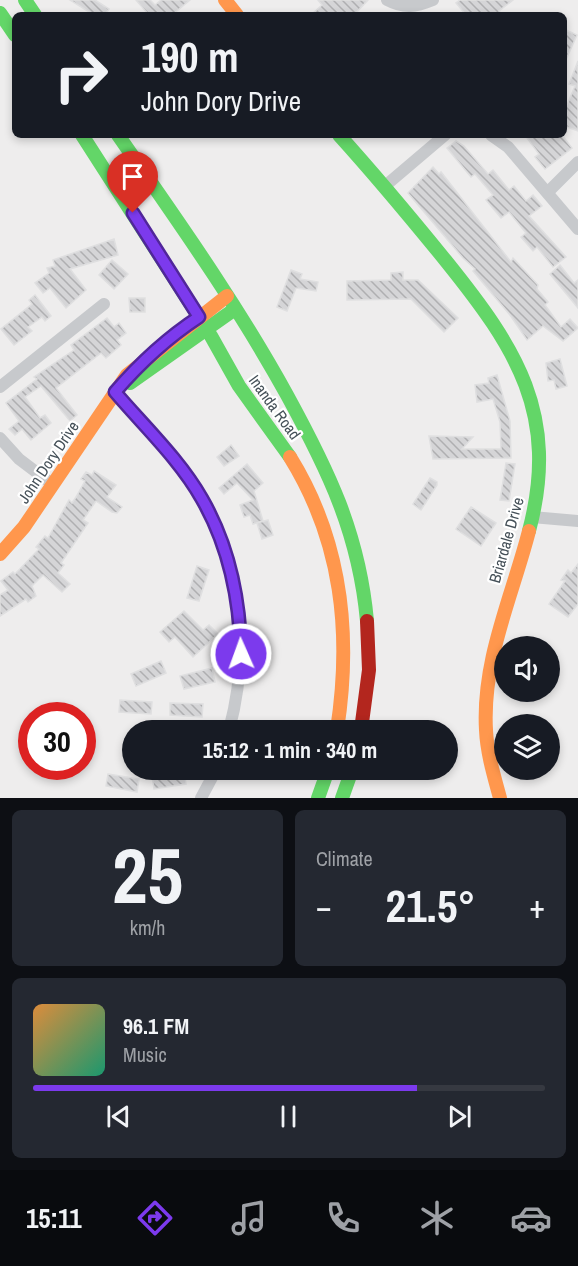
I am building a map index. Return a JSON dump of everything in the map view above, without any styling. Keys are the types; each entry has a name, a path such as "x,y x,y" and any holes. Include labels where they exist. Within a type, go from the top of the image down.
{"street":[{"path":"225,0 235,12"},
{"path":"387,0 401,6 417,7 433,0"},
{"path":"0,13 12,31"},
{"name":"Inanda Road","path":"84,138 208,330 226,368 258,416 286,450 315,503 326,531 340,588 346,634 344,695 339,720"},
{"name":"Inanda Road","path":"120,138 227,296 335,487 350,530 364,593 369,661 362,720"},
{"name":"Briardale Drive","path":"342,138 385,186 481,304 508,345 526,384 535,419 538,481 532,517 489,660 485,711 488,749 500,798"},
{"path":"385,186 442,138"},
{"path":"495,138 508,147 578,229"},
{"path":"548,192 578,162"},
{"name":"John Dory Drive","path":"0,554 24,527 118,389 145,358 227,296"},
{"path":"0,387 104,304"},
{"path":"231,720 239,680 241,628 231,572 222,543 202,498 118,389 135,382 235,309"},
{"path":"0,438 19,459 52,484"},
{"path":"532,517 578,521"},
{"path":"201,798 211,780"},
{"path":"318,798 324,780"},
{"path":"342,798 348,780"}],"building":[{"path":"70,0 95,0 109,9 107,12 89,12"},
{"path":"136,0 150,0 155,5 161,0 190,0 176,12 146,12"},
{"path":"318,0 368,0 357,12 314,12 322,5"},
{"path":"460,0 513,0 500,12 464,12 456,3"},
{"path":"567,30 577,35 567,57"},
{"path":"578,61 578,131 567,127 567,105 575,86 569,84"},
{"path":"527,138 564,138 572,148 545,169 535,157 539,154"},
{"path":"456,141 464,146 488,174 493,170 509,190 514,186 526,201 533,195 542,206 529,216 566,257 553,267 537,247 533,251 521,237 526,233 509,212 501,218 486,200 493,195 475,174 471,177 447,148"},
{"path":"433,167 439,174 441,172 511,262 513,258 538,285 537,289 548,302 545,305 561,327 570,319 578,328 563,341 543,326 527,340 510,315 473,271 475,269 408,193"},
{"path":"114,239 118,255 70,269 86,290 66,308 50,288 43,293 35,283 49,273 47,268 55,266 53,260"},
{"path":"112,260 128,274 114,289 99,275"},
{"path":"560,265 574,283 578,280 578,308 550,274"},
{"path":"291,270 302,274 300,279 318,282 316,291 296,288 287,311 277,307"},
{"path":"403,272 403,280 418,280 458,318 444,332 411,299 347,300 347,281 391,280 391,273"},
{"path":"35,295 51,316 45,321 42,317 28,327 32,331 14,345 1,329 32,304 29,300"},
{"path":"129,298 145,298 145,312 130,312"},
{"path":"107,318 114,327 119,323 126,333 117,340 121,345 106,358 101,353 56,388 77,415 70,421 41,386 25,397 40,418 45,415 51,423 31,440 22,429 15,435 9,429 19,421 6,403 37,379 34,377 74,350 71,345"},
{"path":"560,359 567,386 556,389 554,380 548,381 546,363"},
{"path":"497,375 510,421 511,458 433,459 429,436 473,437 462,449 501,449 500,422 493,399 477,402 475,385 489,383 488,378"},
{"path":"231,445 239,456 224,466 217,457"},
{"path":"506,463 515,464 509,501 500,500"},
{"path":"247,464 263,483 254,491 263,521 253,524 250,515 244,517 240,505 253,500 237,483 224,494 219,488"},
{"path":"94,471 116,485 107,497 122,507 117,513 112,512 96,501 83,520 88,523 61,563 64,565 58,573 70,584 62,592 43,575 32,586 36,596 28,602 26,599 0,616 0,595 8,590 1,581 13,572 15,574 39,549 36,547 45,536 48,538 69,500 72,503 76,497 85,481 81,479 86,472 92,475"},
{"path":"430,478 437,482 437,485 421,510 413,504"},
{"path":"471,507 496,523 481,546 456,529"},
{"path":"268,520 273,535 262,539 257,523"},
{"path":"578,564 578,604 568,617 549,604 565,581 561,580 568,570 571,573"},
{"path":"197,566 209,570 199,601 187,598"},
{"path":"184,611 203,630 209,625 218,634 193,657 175,637 169,642 160,632"},
{"path":"161,661 166,673 136,686 131,674"},
{"path":"212,668 215,682 184,689 180,676"},
{"path":"120,700 152,702 151,714 119,712"},
{"path":"170,703 203,704 202,717 170,715"},
{"path":"108,774 122,776 122,780 139,780 137,792 106,786"},
{"path":"153,780 185,780 186,784 154,789"}],"traffic: fast":[{"path":"25,0 33,12"},
{"path":"0,13 12,31"},
{"path":"84,138 211,336 239,386 290,457"},
{"path":"120,138 227,295 268,361 316,450 349,531 357,559 367,621"},
{"path":"342,138 446,261 493,323 511,354 525,385 535,417 539,452 537,489 529,531"},
{"path":"130,383 235,309"},
{"path":"318,798 324,780"},
{"path":"342,798 348,780"}],"traffic: slow":[{"path":"225,0 235,12"},
{"path":"0,554 24,527 127,375 227,296"},
{"path":"290,457 308,489 321,521 332,555 339,589 343,658 338,720"},
{"path":"500,798 487,739 486,704 493,654 529,531"}],"traffic: jam":[{"path":"362,720 369,670 367,621"}],"route":[{"path":"133,213 199,317 145,358 127,375 115,392 183,471 202,498 222,543 231,572 241,628 241,654"}]}
